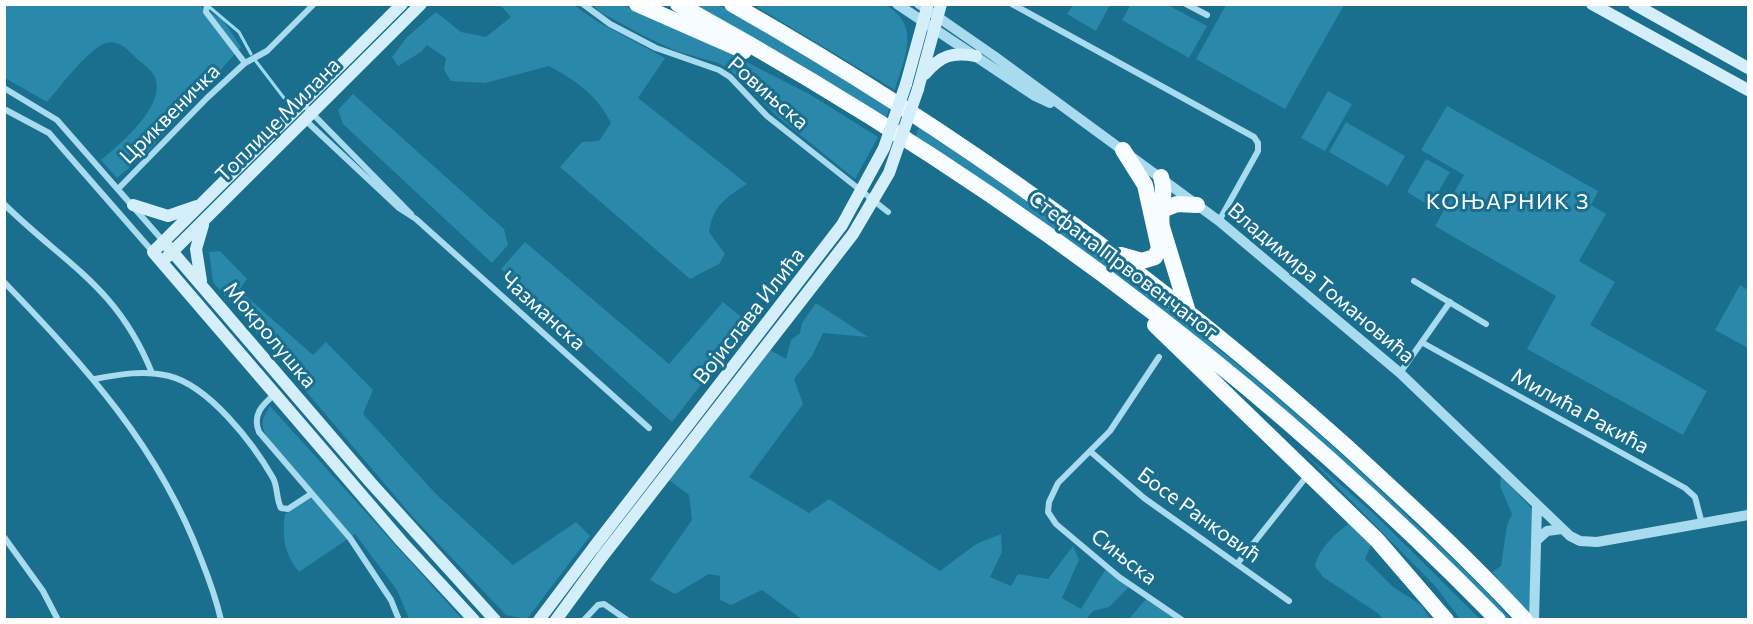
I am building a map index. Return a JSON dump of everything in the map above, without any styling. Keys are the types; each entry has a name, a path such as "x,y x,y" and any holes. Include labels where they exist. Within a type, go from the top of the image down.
{"highway":[{"path":"638,4 730,45 790,68"},
{"name":"Стефана Првовенчаног","path":"678,4 790,68 967,180 1114,283 1254,394 1402,525 1498,620"},
{"name":"Стефана Првовенчаног","path":"732,4 922,120 1111,252 1269,379 1368,466 1520,614"},
{"path":"1111,252 1146,261 1155,257 1159,248 1145,185 1123,150"},
{"path":"1161,177 1165,193 1162,227 1188,313"},
{"path":"1162,210 1182,203 1197,205"},
{"path":"1114,283 1384,548 1446,620"}],"main road":[{"path":"1592,4 1749,90"},
{"path":"1634,4 1749,68"},
{"name":"Топлице Милана","path":"153,252 299,107 411,6"},
{"name":"Топлице Милана","path":"162,262 309,117 411,6"},
{"name":"Војислава Илића","path":"556,620 602,557 853,234 889,173 915,84 931,8"},
{"path":"915,84 934,63 948,55 959,53 976,56"},
{"name":"Војислава Илића","path":"539,620 842,225 884,148 915,84"},
{"path":"133,205 168,216 201,205"},
{"path":"202,285 196,249 206,220"},
{"name":"Мокролушка","path":"164,242 370,483 495,620"},
{"name":"Мокролушка","path":"153,252 402,542 474,620"}],"street":[{"name":"Цриквеничка","path":"207,4 206,12 245,63"},
{"name":"Цриквеничка","path":"118,189 207,98 245,63 260,57 314,4"},
{"name":"Ровињска","path":"583,4 610,24 656,48 724,74 742,88 767,116 888,212"},
{"name":"Владимира Томановића","path":"897,4 1035,96 1064,109"},
{"path":"1012,4 1254,137 1258,143 1258,151 1218,222"},
{"path":"1186,4 1207,15"},
{"name":"Владимира Томановића","path":"931,8 1064,109 1161,177 1218,222 1400,373 1537,506 1575,539 1588,543 1749,515"},
{"name":"Мокролушка","path":"4,88 57,120 164,242"},
{"name":"Чазманска","path":"299,107 399,208 416,219 649,428"},
{"name":"Чазманска","path":"299,107 309,117"},
{"name":"Мокролушка","path":"4,110 42,128 55,138 153,252"},
{"path":"4,204 107,296 134,334 152,373"},
{"path":"1414,281 1486,324"},
{"path":"4,282 95,379 130,425 164,478 185,518 217,601 221,620"},
{"path":"1400,373 1450,302"},
{"name":"Милића Ракића","path":"1423,343 1685,488 1695,497 1702,524"},
{"path":"1091,452 1110,431 1159,357"},
{"path":"95,379 124,373 152,373 183,381 221,410 244,436 274,478 281,508 288,509 311,494"},
{"name":"Мокролушка","path":"275,394 258,411 257,430 350,538 392,600 399,620"},
{"name":"Сињска","path":"1091,452 1058,483 1049,502 1049,516 1119,577 1182,620"},
{"name":"Босе Ранковић","path":"1091,452 1144,498 1289,601"},
{"path":"1237,564 1309,473"},
{"path":"1534,620 1537,506"},
{"path":"1537,540 1547,531 1562,529"},
{"path":"4,537 43,591 58,620"},
{"path":"584,620 598,605 604,604 627,620"}],"shaded area":[{"path":"572,4 598,22 665,58 638,98 747,184 721,204 711,223 709,232 725,254 719,264 690,279 560,167 582,142 599,141 611,123 592,96 568,77 549,66 485,83 451,81 444,70 446,58 427,45 421,52 398,66 392,57 407,37 436,12 461,32 486,37 511,17 500,5"},
{"path":"1131,4 1168,5 1207,26 1189,58 1122,20"},
{"path":"5,5 202,5 202,8 223,20 241,47 147,153 117,178 101,160 130,134 149,110 155,98 157,86 154,75 121,45 106,43 83,60 47,102 5,78"},
{"path":"593,5 623,5 729,53 811,95 878,137 855,179 777,116 730,70 718,63 676,51 646,37 600,12"},
{"path":"693,5 719,5 890,106 886,118 798,63"},
{"path":"754,5 886,5 904,23 907,33 906,54 895,90"},
{"path":"1073,5 1110,5 1096,31 1067,14"},
{"path":"1226,5 1344,5 1285,109 1196,59"},
{"path":"1328,91 1352,104 1325,151 1301,138"},
{"path":"353,94 504,229 508,245 492,263 343,124 338,110"},
{"path":"1447,106 1598,191 1591,205 1606,214 1579,261 1615,282 1590,325 1707,391 1683,435 1527,349 1556,296 1435,226 1464,175 1421,150"},
{"path":"1346,122 1405,156 1388,186 1329,152"},
{"path":"920,124 1043,213 1224,353 1339,452 1484,589 1510,619 1503,619 1335,460 915,139"},
{"path":"1426,159 1450,172 1430,206 1407,192"},
{"path":"525,242 669,364 723,302 749,323 672,422 501,269"},
{"path":"220,251 247,279 239,290 313,355 326,342 373,390 363,414 435,493 513,565 576,522 590,536 527,619 506,615 412,516 213,282 209,252"},
{"path":"1740,285 1748,290 1748,348 1715,330"},
{"path":"816,303 868,337 823,333 812,356 794,379 803,404 749,477 809,513 829,499 940,571 976,544 1001,534 1002,552 990,577 1011,586 1018,574 1048,579 1073,546 1079,560 1062,598 1081,609 1107,567 1130,586 1109,607 1093,611 1086,619 803,620 762,590 731,605 720,600 720,576 709,574 675,594 650,580 692,520 689,495 669,480 770,350 786,359 791,340 800,333 802,323"},
{"path":"270,406 462,619 409,619 397,590 355,534 299,572 285,544 285,514 316,494 286,462 266,435 263,422"},
{"path":"1303,452 1372,512 1480,619 1460,619 1436,587"},
{"path":"1501,476 1534,511 1529,614 1492,572 1501,566 1507,525 1512,514 1500,486"},
{"path":"1350,523 1371,545 1365,559 1393,587 1421,605 1430,619 1382,619 1379,614 1323,577 1315,566 1320,554 1333,537"},
{"path":"1148,597 1182,620 1128,620"}],"waterway":[{"path":"207,5 239,32 251,54"},
{"path":"255,60 284,98"}],"district":[{"name":"КОЊАРНИК 3","path":"1508,202"}]}
